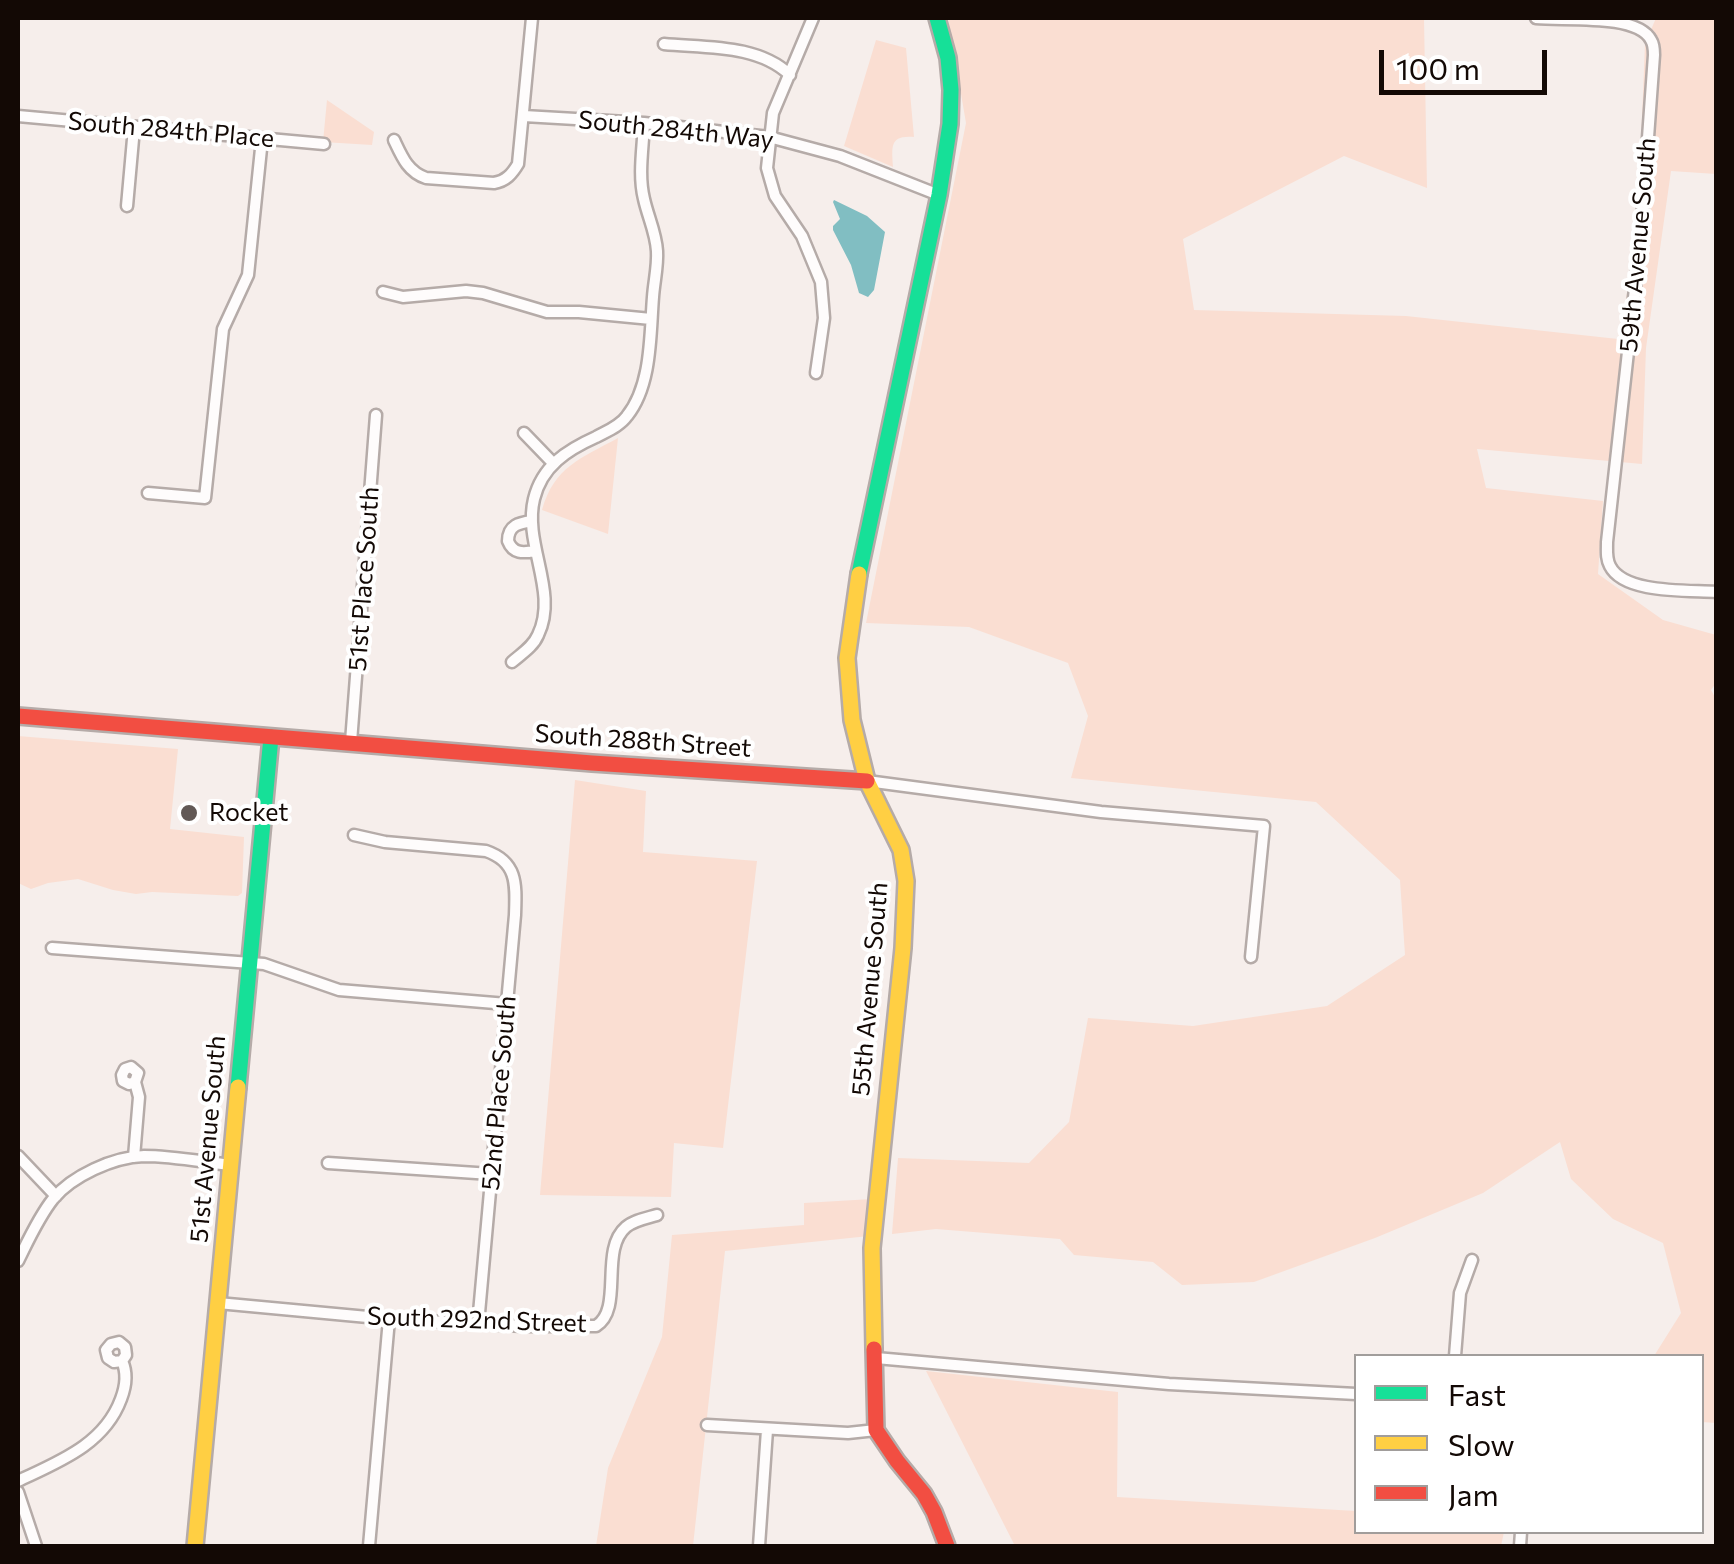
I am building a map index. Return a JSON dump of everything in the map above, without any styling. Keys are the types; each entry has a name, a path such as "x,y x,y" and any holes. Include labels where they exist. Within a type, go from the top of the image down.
{"street":[{"path":"394,140 410,169 426,178 503,182 518,164 532,18"},
{"path":"812,18 773,113 767,168 775,196 802,236 822,282 824,318 816,373"},
{"name":"55th Avenue South","path":"876,1430 872,1248 906,881 901,850 868,782 852,720 847,658 849,629 939,195 950,124 948,58 937,18"},
{"name":"59th Avenue South","path":"1536,18 1626,24 1648,34 1652,42 1641,234 1607,561 1619,577 1633,585 1716,592"},
{"path":"664,44 748,53 770,60 790,75"},
{"name":"South 284th Place","path":"18,116 324,144"},
{"name":"South 284th Way","path":"524,116 644,123 769,137 840,156 939,195"},
{"path":"512,662 530,648 542,620 543,582 532,521 534,499 542,478 553,463 576,446 616,427 637,399 644,377 657,253 641,171 644,123"},
{"path":"128,206 134,128"},
{"path":"148,493 205,498 223,328 248,275 262,139"},
{"path":"382,292 403,297 466,291 547,312 651,320"},
{"name":"51st Place South","path":"351,742 376,415"},
{"path":"524,433 553,463"},
{"path":"532,521 514,525 508,541 520,553 535,551"},
{"name":"South 288th Street","path":"18,716 868,782 1101,812 1264,826 1251,957"},
{"name":"51st Avenue South","path":"195,1546 271,737"},
{"name":"52nd Place South","path":"354,835 486,851 508,864 514,880 516,902 478,1324"},
{"path":"52,948 250,962 339,990 507,1004"},
{"path":"134,1157 139,1097 135,1082"},
{"path":"18,1156 56,1196"},
{"path":"18,1261 56,1196 85,1174 134,1157 231,1164"},
{"path":"328,1162 492,1174"},
{"name":"South 292nd Street","path":"218,1303 478,1324 601,1324 606,1317 617,1240 631,1224 657,1215"},
{"path":"1454,1354 1460,1292 1472,1260"},
{"path":"369,1546 389,1319"},
{"path":"876,1358 1168,1384 1354,1394"},
{"path":"18,1481 76,1452 104,1431 125,1388 122,1361"},
{"path":"706,1425 848,1433 876,1430 924,1494 946,1546"},
{"path":"759,1546 766,1430"},
{"path":"18,1492 36,1546"}],"shaded area":[{"path":"948,18 1424,18 1427,188 1344,156 1183,239 1194,310 1406,316 1618,339 1637,242 1645,44 1656,18 1716,18 1716,174 1671,171 1646,348 1642,464 1477,449 1486,488 1603,501 1598,574 1663,620 1716,635 1716,683 1711,690 1716,699 1716,1423 1704,1422 1704,1354 1655,1354 1681,1313 1663,1243 1613,1219 1571,1179 1560,1142 1483,1193 1254,1282 1182,1285 1153,1262 1074,1255 1060,1239 936,1229 892,1234 898,1158 1029,1163 1069,1122 1088,1018 1193,1026 1327,1006 1405,955 1400,880 1316,802 1071,778 1088,716 1068,663 969,627 866,623 966,123"},
{"path":"876,40 906,48 914,137 896,140 893,167 844,146"},
{"path":"327,100 374,132 372,145 323,142"},
{"path":"618,438 608,534 542,510 554,483 571,465"},
{"path":"18,736 178,749 170,829 244,837 242,893 136,894 78,879 31,889 18,883"},
{"path":"575,780 646,791 643,852 757,861 723,1148 674,1143 671,1197 540,1195"},
{"path":"872,1199 869,1236 725,1251 693,1546 596,1546 608,1468 662,1337 672,1235 804,1225 804,1203"},
{"path":"926,1371 1118,1392 1117,1497 1354,1511 1354,1534 1504,1534 1501,1546 1015,1546"}],"water":[{"path":"834,200 867,216 885,232 874,290 868,297 859,293 851,265 833,230 840,219"}],"traffic: fast":[{"path":"859,574 939,195 950,124 948,58 937,18"},
{"path":"238,1087 271,737"}],"traffic: slow":[{"path":"859,574 847,658 852,720 867,781 901,850 906,881 903,948 872,1248 874,1349"},
{"path":"195,1546 238,1087"}],"traffic: jam":[{"path":"18,716 592,763 867,781"},
{"path":"874,1349 876,1430 924,1494 947,1546"}],"place":[{"name":"Rocket","path":"189,813"}]}
